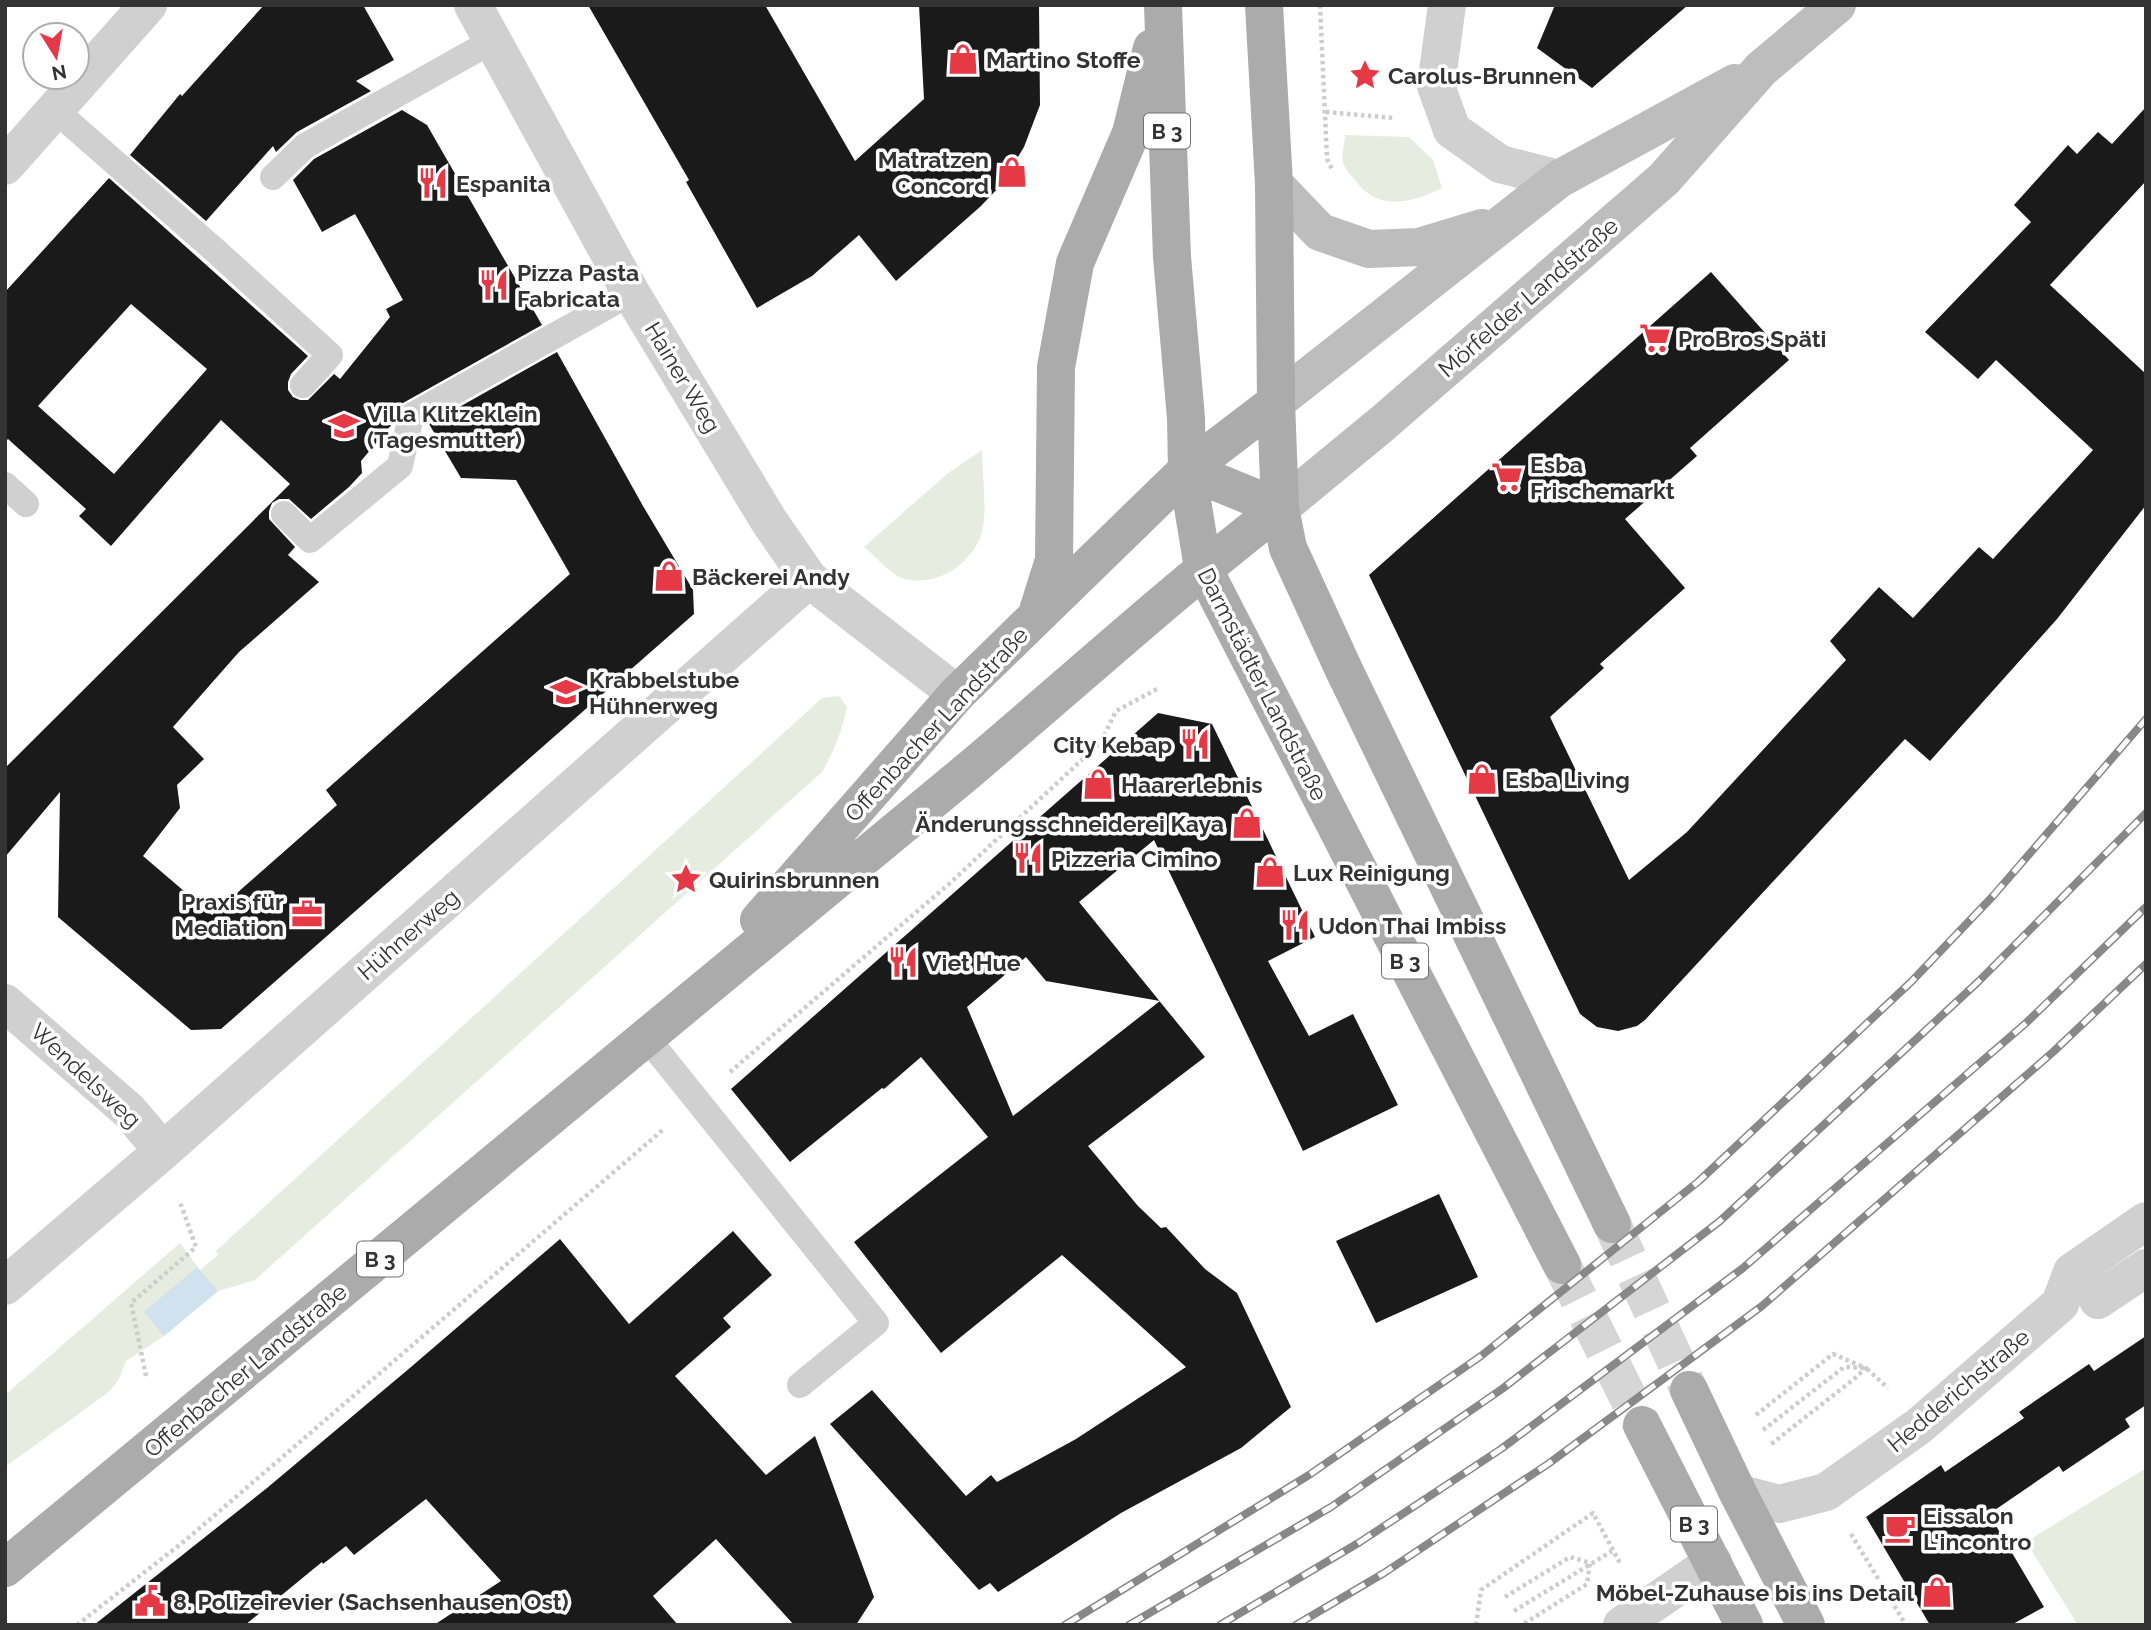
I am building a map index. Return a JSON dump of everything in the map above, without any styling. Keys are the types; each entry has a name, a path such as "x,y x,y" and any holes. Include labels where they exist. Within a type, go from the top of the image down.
{"main road":[{"path":"1037,616 1054,560 1056,367 1075,263 1131,133 1163,5"},
{"name":"Darmstädter Landstraße","path":"1163,5 1172,257 1186,418 1187,470 1203,568 1562,1265"},
{"path":"1264,5 1274,184 1280,508 1288,548 1344,670 1612,1224"},
{"name":"Mörfelder Landstraße","path":"1280,508 1486,334 1664,178 1761,69 1837,5"},
{"name":"Mörfelder Landstraße","path":"1276,402 1559,179 1761,69"},
{"path":"1274,184 1320,232 1370,249 1419,247 1504,221"},
{"name":"Offenbacher Landstraße","path":"678,1011 957,694 1187,470 1276,402"},
{"path":"1187,470 1280,508"},
{"name":"Offenbacher Landstraße","path":"5,1568 1088,670 1203,568 1280,508"},
{"name":"B 3","path":"1689,1390 1738,1493 1807,1624"},
{"name":"B 3","path":"1642,1424 1744,1625"}],"street":[{"path":"5,166 148,5"},
{"name":"Hainer Weg","path":"473,5 631,293 769,521 809,579 957,694"},
{"path":"1447,5 1436,86 1452,130 1500,164 1559,179"},
{"name":"Hühnerweg","path":"5,1286 163,1151 809,579"},
{"name":"Wendelsweg","path":"5,1003 129,1111 163,1151"},
{"name":"Hedderichstraße","path":"1738,1493 1779,1504 1826,1492 1919,1426 2060,1304 2072,1272 2146,1220"},
{"path":"2098,1300 2146,1268"},
{"path":"1622,1625 1713,1562"}],"lane":[{"path":"273,177 304,146 494,40"},
{"path":"55,110 330,355 303,385"},
{"path":"284,514 310,540 400,466 411,416 631,293"},
{"path":"5,485 26,503"},
{"path":"647,1038 876,1323 800,1385"}],"path":[{"path":"1320,5 1327,159 1337,179"},
{"path":"1326,113 1404,118"},
{"path":"77,1625 187,1539 949,884 1101,742 1116,711 1159,688"},
{"path":"146,1376 131,1303 196,1247 163,1151"},
{"path":"1753,1417 1833,1354 1866,1367"},
{"path":"1754,1437 1843,1367 1866,1367"},
{"path":"1763,1450 1854,1380 1866,1367"},
{"path":"1826,1492 1906,1625"},
{"path":"1476,1625 1481,1590 1593,1513"},
{"path":"1514,1611 1612,1551"},
{"path":"1505,1597 1570,1557 1590,1563"},
{"path":"1522,1625 1587,1584 1590,1563"}],"shaded area":[{"path":"1345,135 1409,137 1433,160 1442,188 1419,198 1396,202 1374,197 1364,190 1344,164 1342,156"},
{"path":"982,450 984,520 981,534 976,547 956,568 930,579 916,581 902,578 864,547 947,474"},
{"path":"839,696 847,707 837,741 822,772 255,1280 218,1291 164,1336 126,1361 119,1379 110,1391 5,1467 5,1395 180,1243 200,1270 218,1255 216,1251 822,698"},
{"path":"2146,1468 2146,1625 2078,1625 2026,1542"}],"water":[{"path":"197,1267 218,1291 164,1336 144,1312"}],"building":[{"path":"264,5 363,5 394,60 356,81 371,91 297,132 276,152 273,146 206,221 130,155 180,94 182,96"},
{"path":"588,5 765,5 855,161 924,99 919,5 1039,5 1040,105 1024,147 1001,185 896,281 859,235 812,276 757,308 686,182 689,180"},
{"path":"1555,5 1688,5 1592,88 1537,48"},
{"path":"2146,107 2146,181 2050,285 2146,374 2146,505 2057,619 1930,761 1905,739 1645,1020 1637,1026 1618,1031 1597,1027 1580,1014 1369,575 1711,272 1789,360 1690,448 1697,456 1625,519 1685,588 1600,664 1604,668 1550,717 1629,880 1687,832 1846,660 1830,641 1879,587 1913,618 1979,547 1993,559 2093,450 1996,360 1978,379 1925,332 2031,222 2014,205 2068,145 2077,154 2098,132 2112,144"},
{"path":"402,110 427,125 542,325 398,407 393,423 361,461 362,473 311,519 289,499 279,499 272,503 269,519 295,547 288,555 319,582 239,652 173,727 204,759 177,785 180,808 143,856 212,915 337,805 326,790 570,574 516,480 461,478 429,424 557,352 693,590 694,614 221,1029 191,1030 58,917 60,792 5,857 5,768 290,484 221,420 111,546 79,516 86,509 8,439 5,442 5,292 109,178 308,356 291,374 288,390 293,397 308,400 334,374 340,379 390,317 386,309 403,300 355,214 322,232 293,180 314,159","holes":["131,304 207,369 114,474 38,406"]},
{"path":"1158,713 1212,724 1315,937 1268,961 1309,1036 1353,1014 1398,1105 1303,1151 1154,840 1079,902 1159,1001 1046,981 1026,957 967,1007 1013,1116 1160,1001 1205,1057 1088,1146 1138,1206 1161,1228 1166,1227 1205,1269 1237,1293 1291,1407 1241,1448 1121,1513 998,1592 990,1583 979,1590 830,1424 872,1390 966,1496 991,1475 997,1482 1076,1439 1186,1367 1062,1255 941,1353 854,1242 988,1137 921,1057 790,1162 731,1089"},
{"path":"1439,1194 1478,1277 1376,1323 1336,1241"},
{"path":"733,1231 772,1275 723,1318 731,1327 675,1376 766,1475 815,1436 874,1597 856,1625 794,1625 716,1539 653,1596 678,1625 434,1625 501,1581 426,1499 354,1555 346,1546 323,1564 322,1562 245,1625 94,1625 267,1488 560,1239 629,1324"},
{"path":"2146,1336 2146,1405 2125,1419 2130,1427 2063,1472 2059,1466 1989,1514 2044,1607 2011,1625 1930,1625 1866,1517 1941,1465 1945,1472 2024,1418 2019,1412 2089,1364 2094,1371"}],"tunnel":[{"path":"1612,1224 1689,1390"},
{"path":"1562,1265 1642,1425"}],"railway":[{"path":"1065,1625 1309,1475 1481,1356 1699,1181 1911,982 1993,896 2146,719"},
{"path":"1129,1625 1331,1507 1502,1389 1720,1221 1979,981 2146,813"},
{"path":"1220,1625 1360,1542 1501,1449 1743,1268 2026,1023 2146,907"},
{"path":"1296,1625 1384,1573 1548,1464 1762,1306 2053,1052 2146,964"}],"place":[{"name":"Martino Stoffe","path":"963,59"},
{"name":"Carolus-Brunnen","path":"1365,75"},
{"name":"Matratzen Concord","path":"1012,172"},
{"name":"Espanita","path":"433,183"},
{"name":"Pizza Pasta Fabricata","path":"494,285"},
{"name":"ProBros Späti","path":"1655,338"},
{"name":"Villa Klitzeklein (Tagesmutter)","path":"344,426"},
{"name":"Esba Frischemarkt","path":"1507,477"},
{"name":"Bäckerei Andy","path":"669,576"},
{"name":"Krabbelstube Hühnerweg","path":"566,692"},
{"name":"City Kebap","path":"1195,744"},
{"name":"Esba Living","path":"1482,779"},
{"name":"Haarerlebnis","path":"1098,784"},
{"name":"Änderungsschneiderei Kaya","path":"1247,823"},
{"name":"Pizzeria Cimino","path":"1028,858"},
{"name":"Lux Reinigung","path":"1270,872"},
{"name":"Quirinsbrunnen","path":"686,879"},
{"name":"Praxis für Mediation","path":"307,914"},
{"name":"Udon Thai Imbiss","path":"1295,925"},
{"name":"Viet Hue","path":"903,962"},
{"name":"Eissalon L'incontro","path":"1900,1528"},
{"name":"Möbel-Zuhause bis ins Detail","path":"1937,1592"},
{"name":"8. Polizeirevier (Sachsenhausen Ost)","path":"150,1601"}]}
